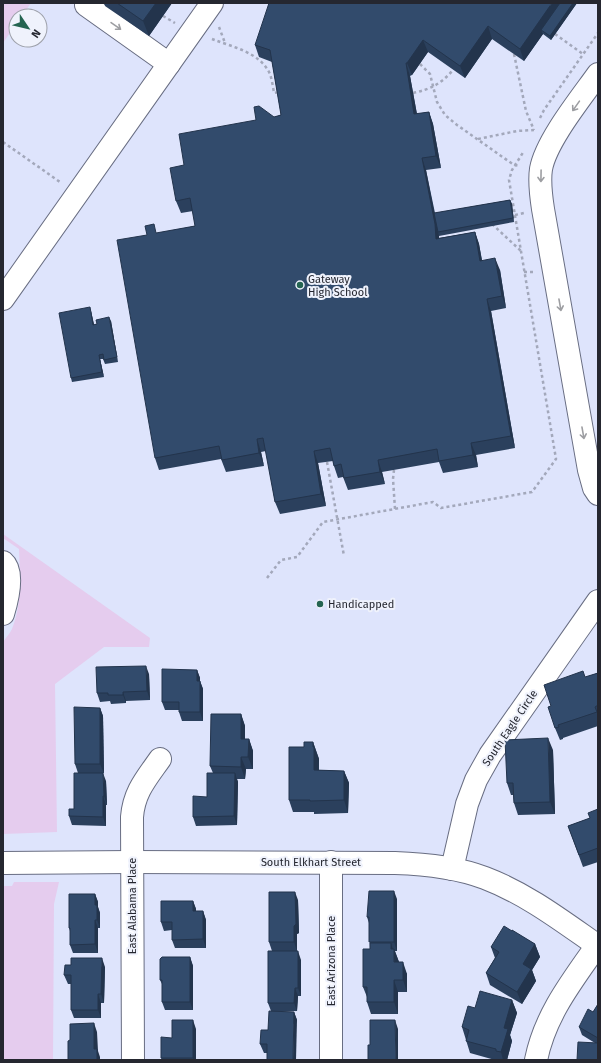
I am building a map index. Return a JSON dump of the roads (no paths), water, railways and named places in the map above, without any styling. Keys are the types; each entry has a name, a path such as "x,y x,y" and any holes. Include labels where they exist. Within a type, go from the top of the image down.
{"street":[{"path":"88,3 86,5 169,64"},
{"path":"3,299 212,3"},
{"path":"598,74 553,140 544,159 540,179 543,209 589,470 594,488 598,494"},
{"path":"3,562 5,563 10,575 8,599 3,614"},
{"name":"South Eagle Circle","path":"452,869 467,804 476,780 490,755 598,601"},
{"name":"East Alabama Place","path":"133,1060 132,817 134,802 139,789 160,759"},
{"name":"East Arizona Place","path":"331,862 331,1060"},
{"name":"South Elkhart Street","path":"3,863 395,862 432,865 484,878 510,889 534,902 598,945"},
{"path":"536,1060 542,1035 549,1019 560,1000 598,945"}],"place":[{"name":"Gateway High School","path":"300,285"},
{"name":"Handicapped","path":"320,604"}]}
